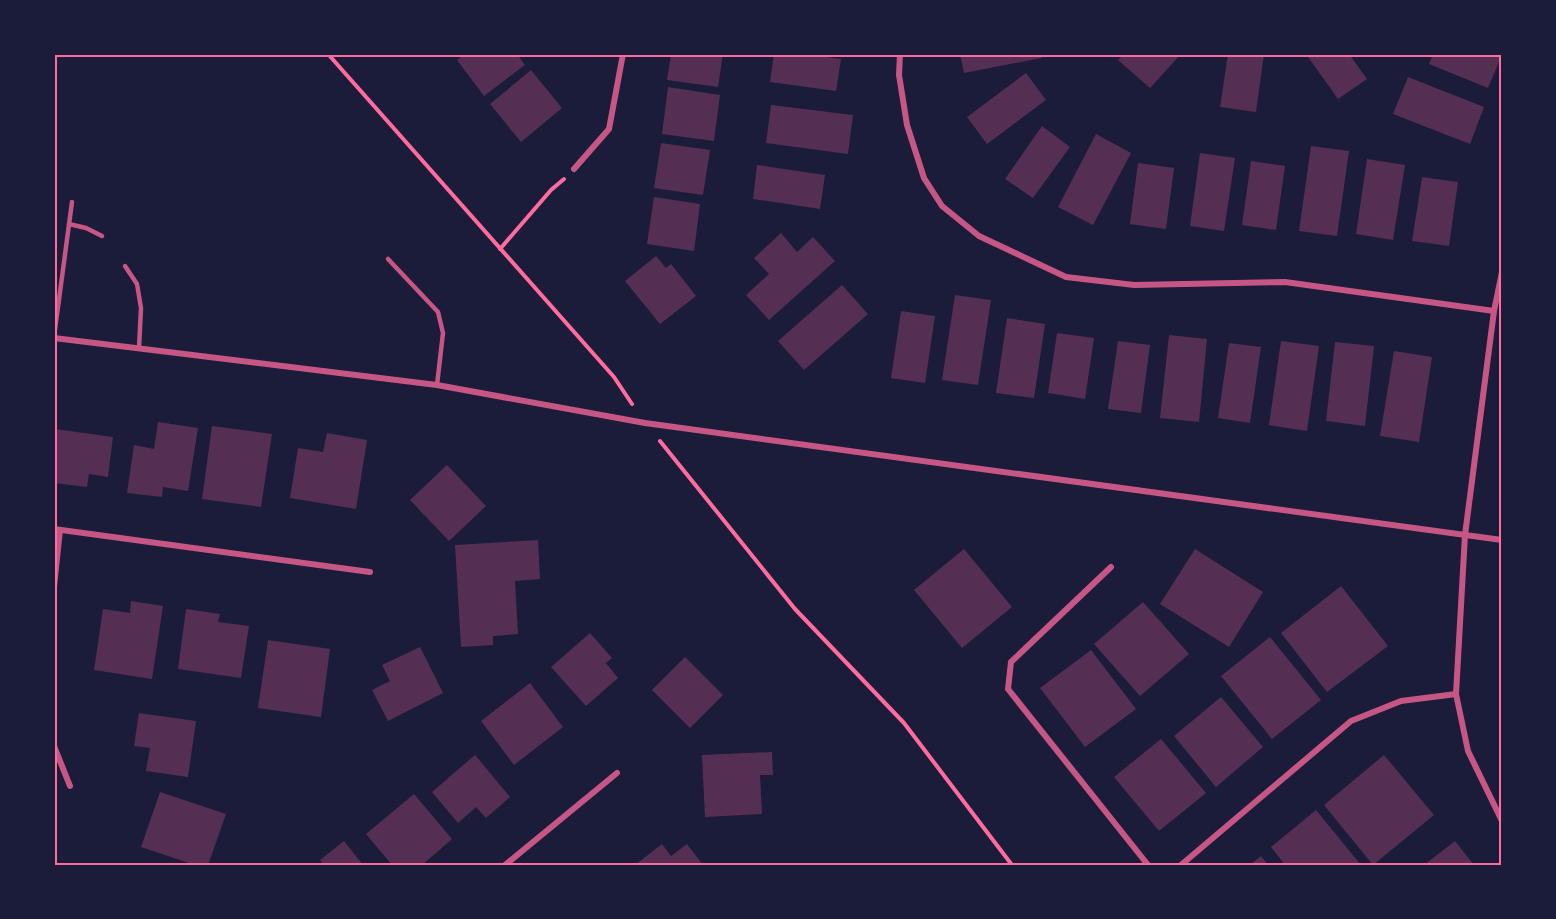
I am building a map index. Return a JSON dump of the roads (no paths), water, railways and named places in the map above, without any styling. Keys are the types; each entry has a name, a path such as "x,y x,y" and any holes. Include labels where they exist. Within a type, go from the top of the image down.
{"street":[{"path":"574,169 609,129 623,54"},
{"path":"900,54 898,75 907,124 924,178 942,206 979,236 1066,277 1134,285 1285,282 1494,310"},
{"path":"1502,272 1494,310 1465,535 1456,694 1468,751 1502,821"},
{"path":"54,338 437,385 645,423 1502,540"},
{"path":"54,587 57,530 370,572"},
{"path":"1111,567 1011,662 1008,689 1148,865"},
{"path":"1181,865 1351,721 1401,701 1456,694"},
{"path":"54,746 70,786"},
{"path":"504,865 617,773"}],"lane":[{"path":"54,338 72,202"},
{"path":"69,224 86,228 102,237"},
{"path":"388,259 438,312 443,333 437,385"},
{"path":"125,266 137,284 139,292 141,308 139,348"}]}
